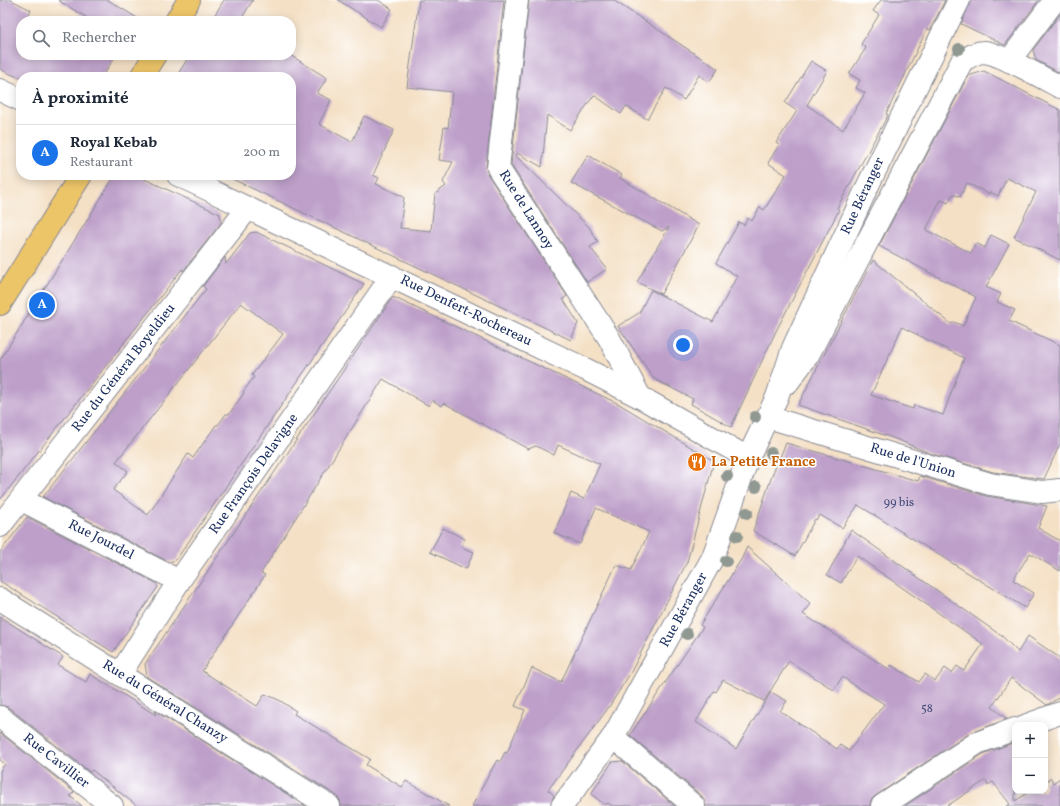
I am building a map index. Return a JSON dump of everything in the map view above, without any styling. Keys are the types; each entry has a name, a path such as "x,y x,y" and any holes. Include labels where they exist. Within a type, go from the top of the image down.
{"main road":[{"path":"179,16 189,0"},
{"path":"144,72 152,60"},
{"path":"0,304 78,180"}],"street":[{"name":"Rue de Lannoy","path":"517,0 498,168 609,338 640,397"},
{"name":"Rue Béranger","path":"562,806 613,737 714,557 748,458 768,417 793,348 870,181 959,0"},
{"path":"1009,61 1055,0"},
{"name":"Rue Béranger","path":"776,397 808,355 962,61 976,53 986,52 1009,61 1060,87"},
{"path":"0,90 16,98"},
{"name":"Rue Denfert-Rochereau","path":"189,180 392,276 640,397 748,458"},
{"name":"Rue du Général Boyeldieu","path":"0,526 22,500 248,208"},
{"name":"Rue François Delavigne","path":"120,674 180,581 392,276"},
{"name":"Rue de l'Union","path":"768,417 990,484 1042,492 1060,490"},
{"name":"Rue Jourdel","path":"22,500 180,581"},
{"name":"Rue du Général Chanzy","path":"0,599 120,674 320,804"},
{"path":"1035,722 1060,713"},
{"name":"Rue Cavillier","path":"0,717 112,806"},
{"path":"882,806 977,743 1012,730"},
{"path":"613,737 694,806"}],"building":[{"path":"0,0 11,0 31,10 28,16 16,16 16,60 113,60 105,72 16,72 16,76 0,69"},
{"path":"58,0 108,0 134,16 84,16"},
{"path":"224,0 253,0 243,16 214,16"},
{"path":"338,0 378,0 392,9 381,27"},
{"path":"419,0 504,0 486,167 488,175 567,296 563,299 578,323 571,340 235,180 296,180 296,72 179,72 187,60 296,60 296,59 327,78 317,93 331,100 319,124 352,142 364,116 394,130 373,175 379,178 376,184 404,197 400,228 431,231 435,194 446,186 443,182 453,162 439,160 444,127 448,128 452,92 407,87"},
{"path":"529,0 613,0 718,69 709,82 699,75 684,100 666,88 647,119 626,106 621,114 594,95 570,130 547,115 542,167 517,153 515,155 589,227 598,242 590,247 607,269 587,282 511,165"},
{"path":"881,0 945,0 930,30 927,29 886,114 888,115 837,208 839,210 776,331 731,427 691,404 693,399 654,379 618,326 639,313 651,290 713,322 737,276 716,263 739,222 744,225 748,218 752,221 760,207 764,210 786,175 768,163 779,145 776,143 797,111 785,103 811,61 827,71 807,105 843,130 865,93 856,88 860,80 849,74 866,48 861,44 879,15 873,11"},
{"path":"971,0 1039,0 1005,45 961,24"},
{"path":"1060,14 1060,73 1036,60 1033,50"},
{"path":"984,71 1060,110 1060,260 1014,237 1036,192 1007,178 998,196 990,192 989,194 967,183 960,197 953,194 948,203 941,200 926,230 971,253 976,243 985,248 991,235 1009,244 986,287 1001,294 997,302 1015,310 1009,321 1060,345 1060,444 1044,479 993,472 929,453 901,441 798,405 873,260 951,324 954,322 963,326 976,297 879,246 968,76","holes":["902,327 964,358 943,415 914,405 913,409 871,395"]},
{"path":"588,155 622,175 620,178 699,225 661,294 637,282 669,227 662,231 571,183"},
{"path":"112,180 147,180 220,214 221,223 183,271 182,269 0,500 0,360"},
{"path":"256,232 364,284 176,560 169,562 43,497 206,289 203,286 225,257 226,264 250,233","holes":["241,303 283,334 252,375 254,377 229,414 226,414 218,425 216,425 193,458 188,454 148,515 113,490 128,471 116,462"]},
{"path":"393,297 619,404 714,461 687,562 631,672 609,707 548,790 554,795 550,806 472,806 497,760 500,762 505,752 507,753 525,710 515,706 532,668 561,682 616,565 631,570 649,532 596,508 580,544 554,533 571,493 584,499 600,464 558,445 554,455 536,446 528,449 444,403 442,406 432,400 429,406 383,379 261,573 265,575 202,671 257,706 265,694 279,700 296,711 294,714 370,759 366,765 402,787 406,781 449,806 341,806 340,800 336,795 147,677 145,664"},
{"path":"786,443 918,481 920,476 986,496 1047,506 1038,528 1060,541 1060,571 1030,553 1013,580 1034,593 1025,608 858,505 842,528 820,515 816,520 815,519 795,556 753,531 773,473"},
{"path":"27,517 156,583 158,587 113,652 0,581 0,552"},
{"path":"443,528 465,539 461,547 474,552 466,569 430,552"},
{"path":"851,530 1003,637 1018,652 1028,636 1060,658 1060,697 1047,705 1011,678 992,707 1007,719 970,733 875,796 871,800 870,806 706,806 702,796 630,735 703,627 700,625 742,558 747,547 811,604 803,614 889,669 891,665 919,682 925,674 935,681 945,668 952,673 957,666 964,671 983,644 857,556 841,583 827,575","holes":["789,661 834,690 842,677 884,704 849,751 840,745 837,749 780,711 787,701 771,692 736,749 696,722 714,691 716,692 723,680 764,701"]},
{"path":"0,617 63,657 58,665 86,682 90,674 156,715 155,711 306,806 137,806 92,770 90,772 8,707 0,705"},
{"path":"0,733 74,792 70,796 82,806 0,806 0,771 5,764 0,760"},
{"path":"1012,743 1012,794 1015,794 1015,801 1026,794 1048,794 1048,780 1051,778 1053,783 1060,778 1060,806 1007,806 1010,804 993,782 988,785 986,780 947,806 905,806 983,754"},
{"path":"622,761 675,806 612,806 608,803 605,805 591,794 612,762"}],"place":[{"name":"Royal Kebab","path":"42,305"},
{"name":"La Petite France","path":"697,462"}]}
